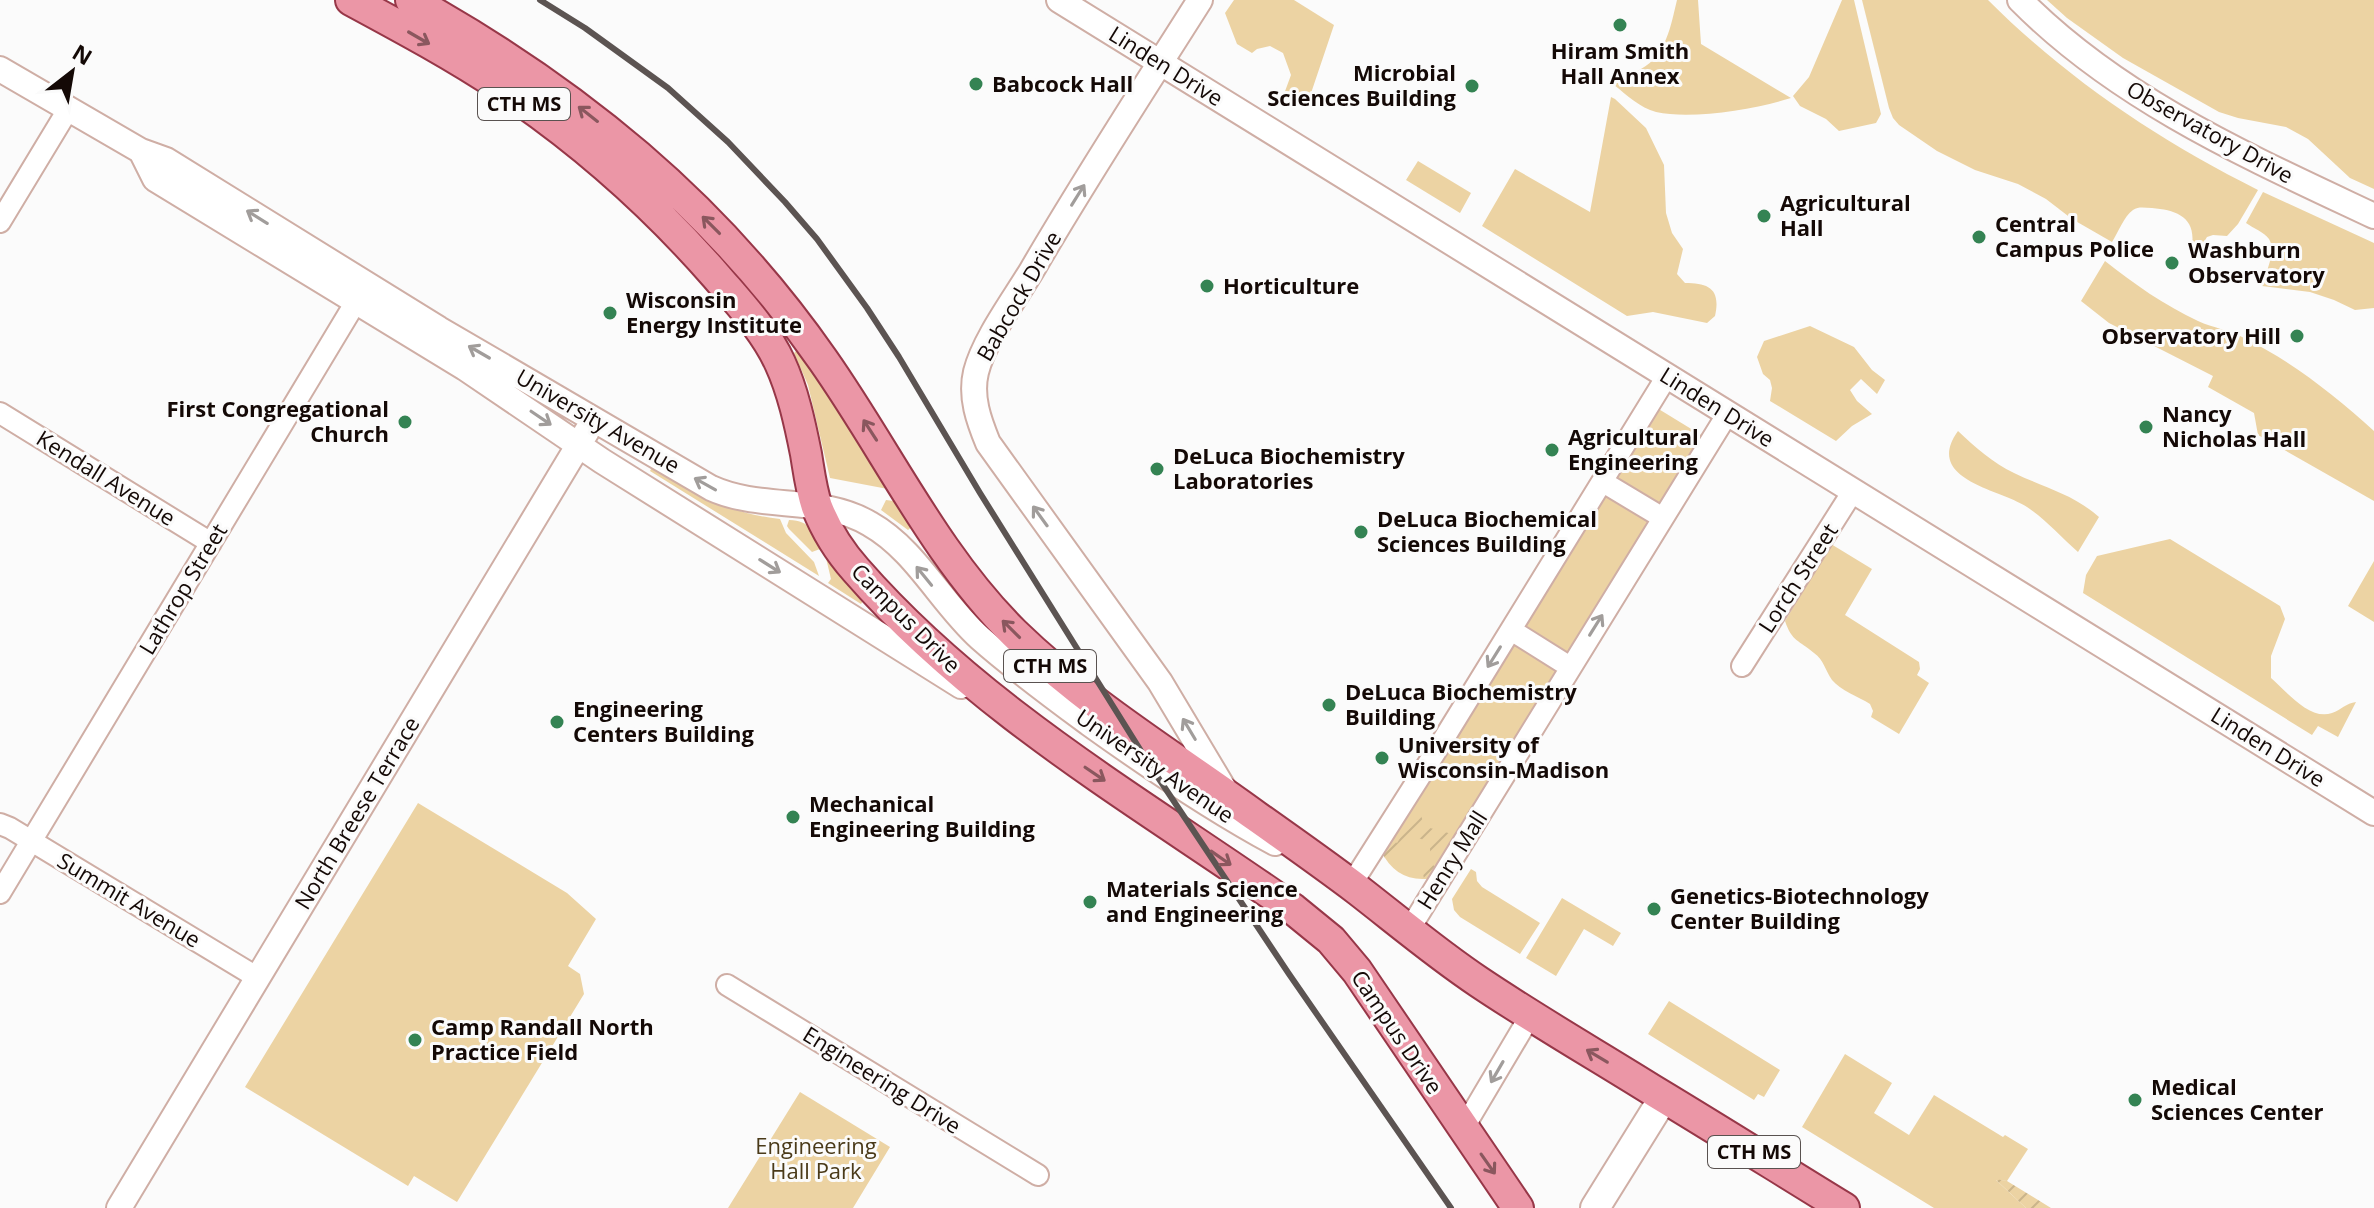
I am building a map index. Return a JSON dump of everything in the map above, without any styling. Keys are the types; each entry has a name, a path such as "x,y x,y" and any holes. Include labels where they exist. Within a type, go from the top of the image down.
{"main road":[{"name":"Campus Drive","path":"351,0 505,89 593,156 678,233 743,307 780,362 795,408 817,507 837,546 856,570 974,684 1034,733 1256,882 1331,940 1357,971 1518,1208"},
{"name":"CTH MS","path":"411,0 517,63 582,109 648,164 739,253 821,357 953,562 978,596 1026,644 1081,693 1122,724 1351,885"},
{"name":"University Avenue","path":"1351,885 1465,973 1530,1016 1844,1208"},
{"path":"1595,1208 1664,1097"}],"street":[{"name":"Linden Drive","path":"1059,0 2374,813"},
{"name":"Babcock Drive","path":"1200,0 1038,259 980,359 974,392 988,443 1160,682 1228,796"},
{"name":"Observatory Drive","path":"2020,0 2104,70 2160,108 2264,165 2374,216"},
{"name":"University Avenue","path":"0,69 141,151 166,160 579,445 1034,733"},
{"path":"0,222 69,108"},
{"name":"University Avenue","path":"362,293 595,419 729,496 845,512 867,521 900,546 976,634 1032,681 1225,816 1351,885"},
{"name":"Lathrop Street","path":"0,893 362,293"},
{"path":"1351,885 1667,376"},
{"name":"Kendall Avenue","path":"0,413 211,543"},
{"name":"Henry Mall","path":"1409,930 1728,413"},
{"name":"North Breese Terrace","path":"119,1208 595,419"},
{"path":"1603,482 1663,518"},
{"name":"Lorch Street","path":"1742,666 1853,491"},
{"path":"1511,630 1570,667"},
{"name":"Summit Avenue","path":"0,824 258,978"},
{"name":"Engineering Drive","path":"727,985 1038,1175"},
{"path":"1463,1129 1530,1016"}],"green space":[{"path":"1234,0 1294,0 1334,25 1307,105 1291,105 1284,94 1291,75 1283,53 1270,46 1252,53 1237,44 1225,13"},
{"path":"1677,0 1698,0 1701,44 1791,98 1724,112 1671,114 1645,108 1614,85 1615,75 1638,71 1662,48"},
{"path":"1842,0 1854,0 1881,114 1876,123 1839,131 1826,119 1800,106 1793,96 1809,77"},
{"path":"1862,0 1988,0 2049,56 2115,106 2149,129 2258,190 2238,224 2227,236 2207,237 2199,250 2192,245 2191,228 2182,217 2152,208 2133,210 2112,242 2072,219 2046,199 2018,184 1975,170 1937,151 1899,125 1889,108"},
{"path":"2047,0 2374,0 2374,189 2350,178 2308,139 2286,127 2219,112 2123,58"},
{"path":"1611,97 1646,128 1664,165 1666,213 1672,233 1683,249 1677,274 1685,283 1701,284 1711,289 1716,299 1715,316 1707,323 1653,312 1627,316 1482,226 1515,169 1590,212"},
{"path":"1418,161 1471,193 1460,213 1406,180"},
{"path":"2263,192 2374,243 2374,308 2355,310 2310,292 2262,286 2271,256 2271,244 2264,234 2246,223"},
{"path":"2105,261 2173,308 2239,335 2296,368 2374,431 2374,501 2258,435 2254,413 2208,387 2213,376 2109,323 2081,301"},
{"path":"1810,326 1854,347 1872,370 1885,380 1877,394 1861,379 1850,390 1872,414 1852,426 1836,441 1770,401 1770,380 1763,374 1757,357 1764,341"},
{"path":"799,348 893,490 830,478 808,385 794,353"},
{"path":"1657,408 1706,438 1433,878 1416,879 1402,874 1390,865 1381,851"},
{"path":"1958,431 1999,464 2069,497 2099,517 2078,552 2027,507 1969,481 1957,472 1950,461 1950,448"},
{"path":"652,467 698,494 728,507 780,519 786,533 814,562 819,576 650,471"},
{"path":"886,500 901,502 913,526 908,530 881,510"},
{"path":"789,520 806,525 820,549 812,552 789,529"},
{"path":"2170,539 2280,606 2285,619 2271,656 2271,678 2299,704 2315,713 2332,713 2356,702 2338,737 2318,726 2312,735 2083,593 2086,575 2097,556"},
{"path":"1831,544 1872,569 1845,615 1919,662 1917,675 1929,683 1899,734 1871,717 1873,711 1870,704 1835,684 1820,659 1793,637 1785,621"},
{"path":"826,558 863,601 861,604 828,583 831,579"},
{"path":"2374,561 2374,622 2348,606"},
{"name":"Camp Randall North Practice Field","path":"418,803 567,893 596,919 568,966 580,974 584,994 457,1202 414,1176 408,1186 245,1087"},
{"path":"1417,811 1430,828 1452,834 1433,865 1438,869 1433,878 1424,879 1422,868 1430,852 1427,841 1412,836 1402,844 1399,855 1385,858 1381,851 1390,838 1397,843"},
{"path":"1471,869 1476,872 1477,881 1482,887 1540,923 1520,954 1460,917 1454,910 1452,899"},
{"path":"1562,898 1621,933 1613,946 1584,929 1556,976 1526,958"},
{"path":"1669,1001 1780,1070 1764,1097 1758,1094 1754,1100 1648,1034"},
{"path":"1845,1054 1892,1083 1874,1113 1909,1135 1934,1095 2028,1149 2007,1181 1996,1180 2026,1208 1934,1208 1802,1127"},
{"name":"Engineering Hall Park","path":"800,1092 890,1147 853,1208 728,1208"},
{"path":"1995,1179 2007,1181 2051,1208 2026,1208"}],"railway":[{"path":"540,0 585,28 668,88 728,142 817,239 899,357 1151,767 1451,1208"}],"place":[{"name":"Hiram Smith Hall Annex","path":"1620,25"},
{"name":"Babcock Hall","path":"976,84"},
{"name":"Microbial Sciences Building","path":"1472,86"},
{"name":"Agricultural Hall","path":"1764,216"},
{"name":"Central Campus Police","path":"1979,237"},
{"name":"Washburn Observatory","path":"2172,263"},
{"name":"Horticulture","path":"1207,286"},
{"name":"Wisconsin Energy Institute","path":"610,313"},
{"name":"Observatory Hill","path":"2297,336"},
{"name":"First Congregational Church","path":"405,422"},
{"name":"Nancy Nicholas Hall","path":"2146,427"},
{"name":"Agricultural Engineering","path":"1552,450"},
{"name":"DeLuca Biochemistry Laboratories","path":"1157,469"},
{"name":"DeLuca Biochemical Sciences Building","path":"1361,532"},
{"name":"DeLuca Biochemistry Building","path":"1329,705"},
{"name":"Engineering Centers Building","path":"557,722"},
{"name":"University of Wisconsin-Madison","path":"1382,758"},
{"name":"Mechanical Engineering Building","path":"793,817"},
{"name":"Materials Science and Engineering","path":"1090,902"},
{"name":"Genetics-Biotechnology Center Building","path":"1654,909"},
{"name":"Camp Randall North Practice Field","path":"415,1040"},
{"name":"Medical Sciences Center","path":"2135,1100"}]}
